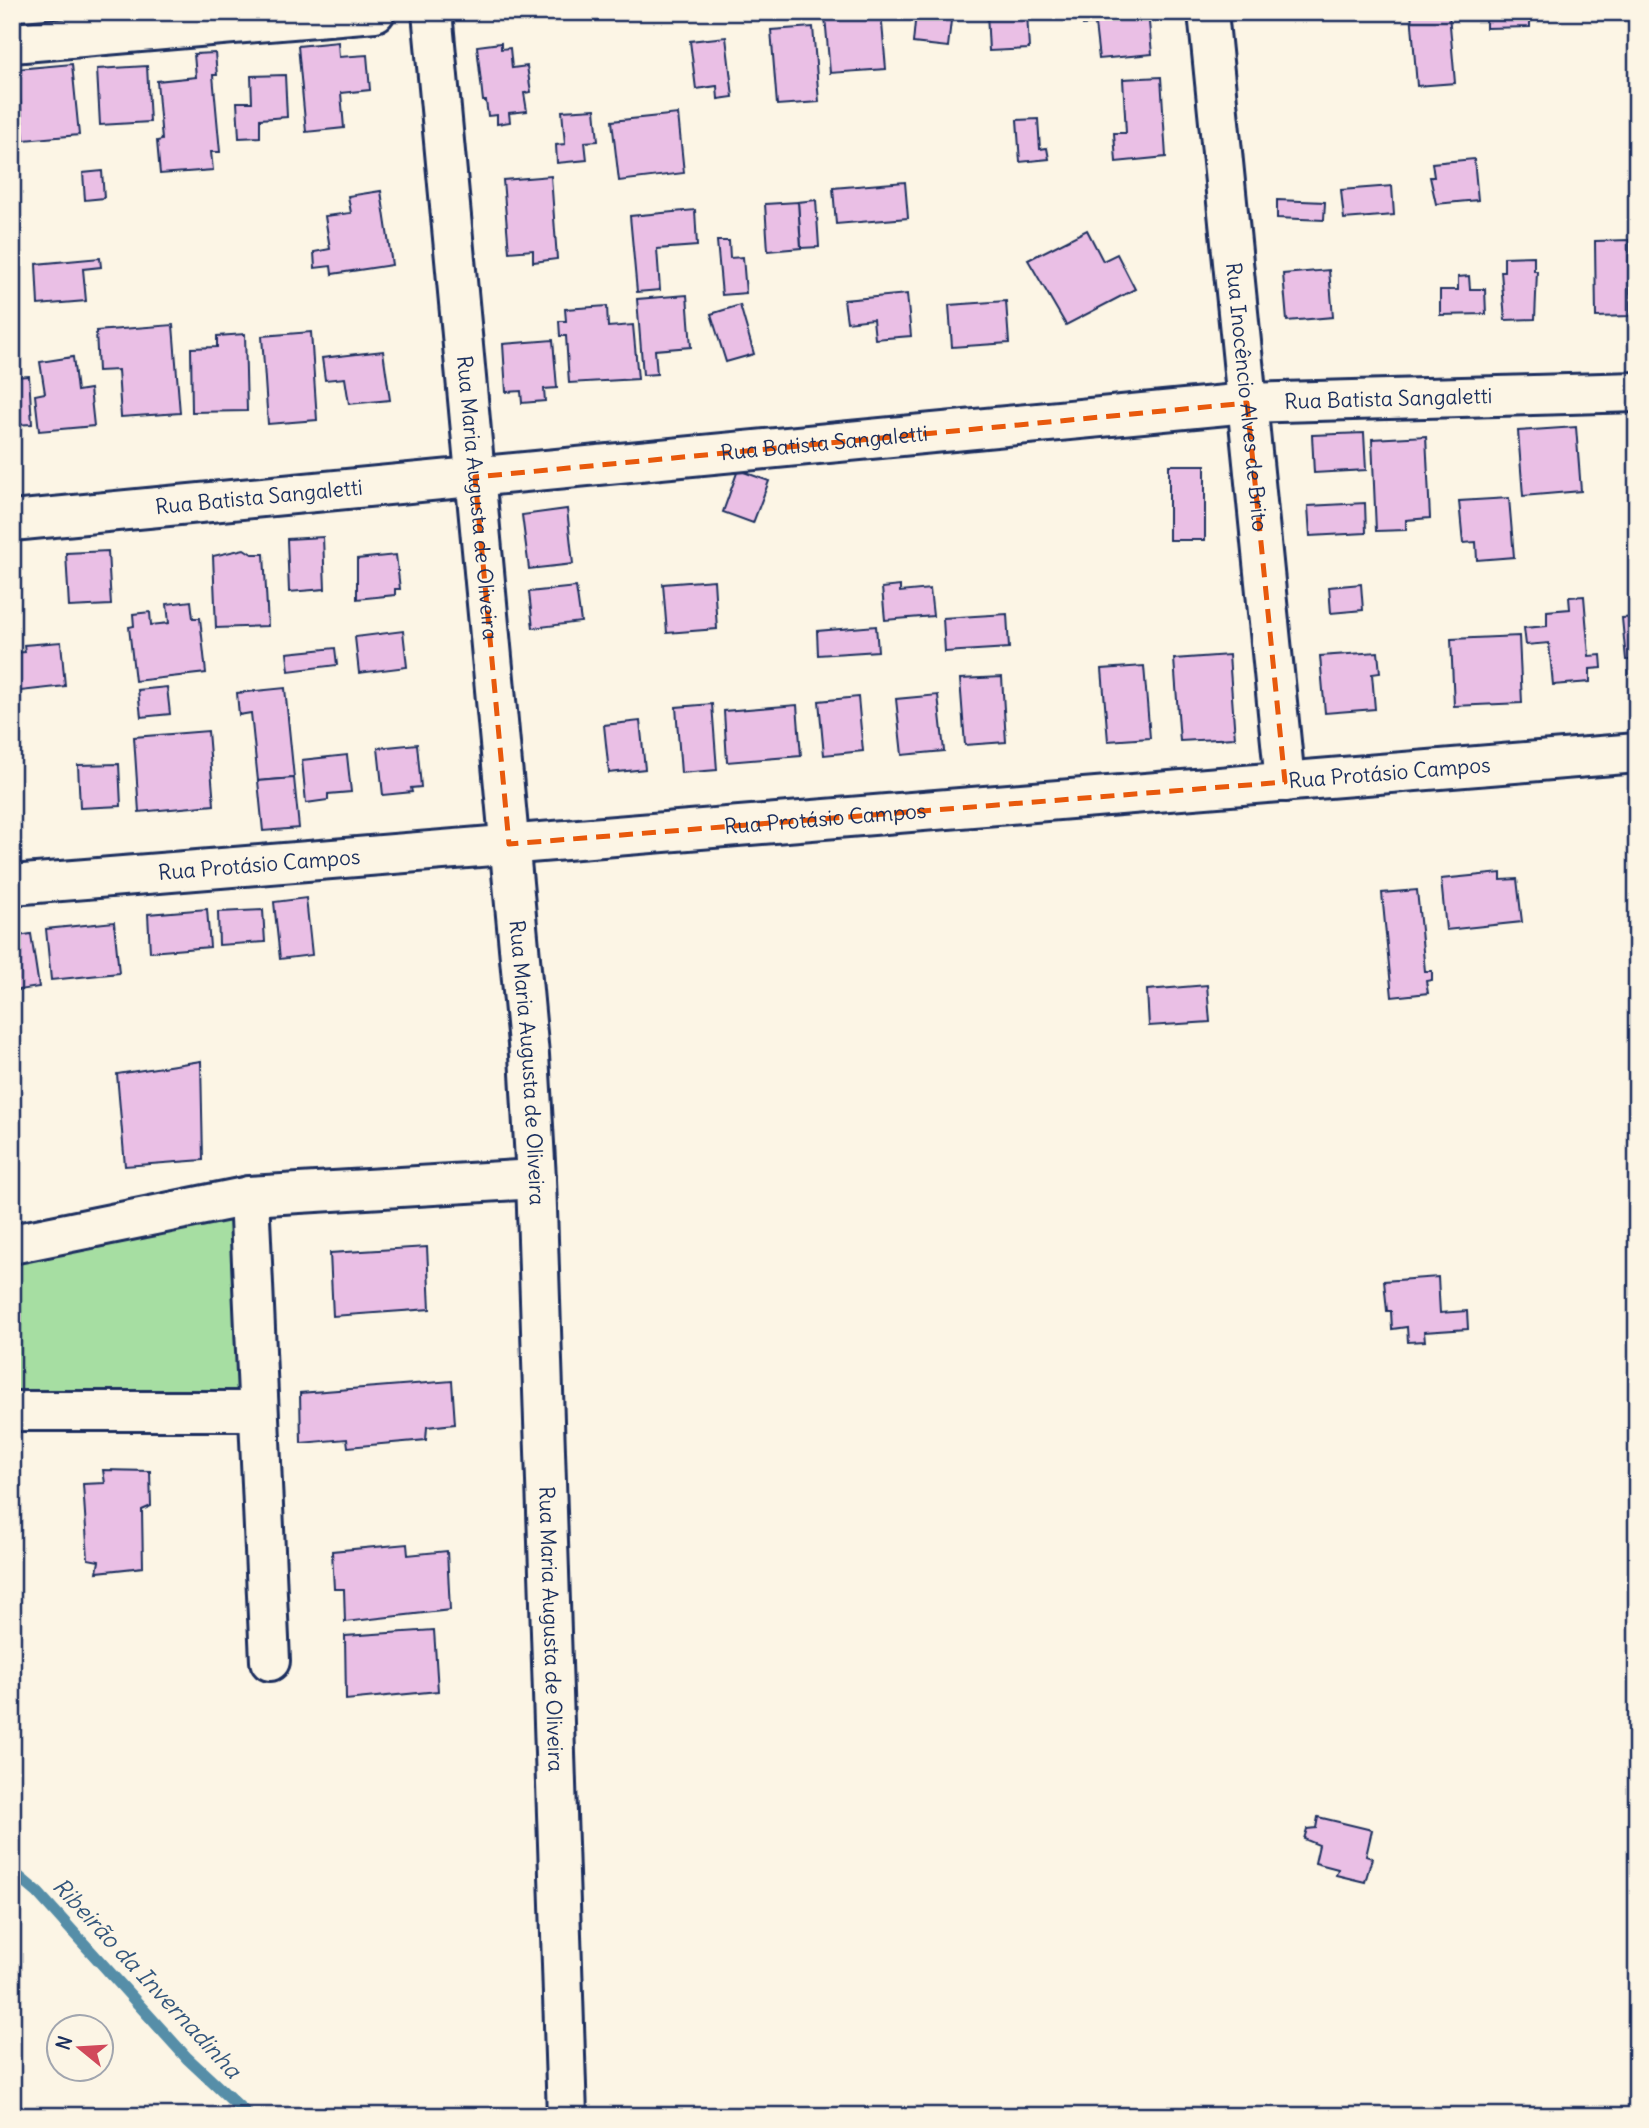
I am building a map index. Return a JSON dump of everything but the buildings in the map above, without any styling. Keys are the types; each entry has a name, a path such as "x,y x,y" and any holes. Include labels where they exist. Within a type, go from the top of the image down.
{"street":[{"path":"12,43 375,12"},
{"name":"Rua Maria Augusta de Oliveira","path":"432,12 509,845 536,1180 567,2116"},
{"name":"Rua Inocêncio Alves de Brito","path":"1208,12 1285,782"},
{"name":"Rua Batista Sangaletti","path":"12,520 1247,403 1637,392"},
{"name":"Rua Protásio Campos","path":"12,885 1637,753"},
{"path":"12,1244 249,1196 536,1180"},
{"path":"249,1196 270,1661"},
{"path":"12,1411 258,1412"}],"highlighted area":[{"path":"1247,403 1285,782 509,844 475,477"}],"green space":[{"path":"249,1196 258,1411 12,1411 12,1244"}],"waterway":[{"name":"Ribeirão da Invernadinha","path":"12,1871 38,1893 187,2058 249,2116"}]}
